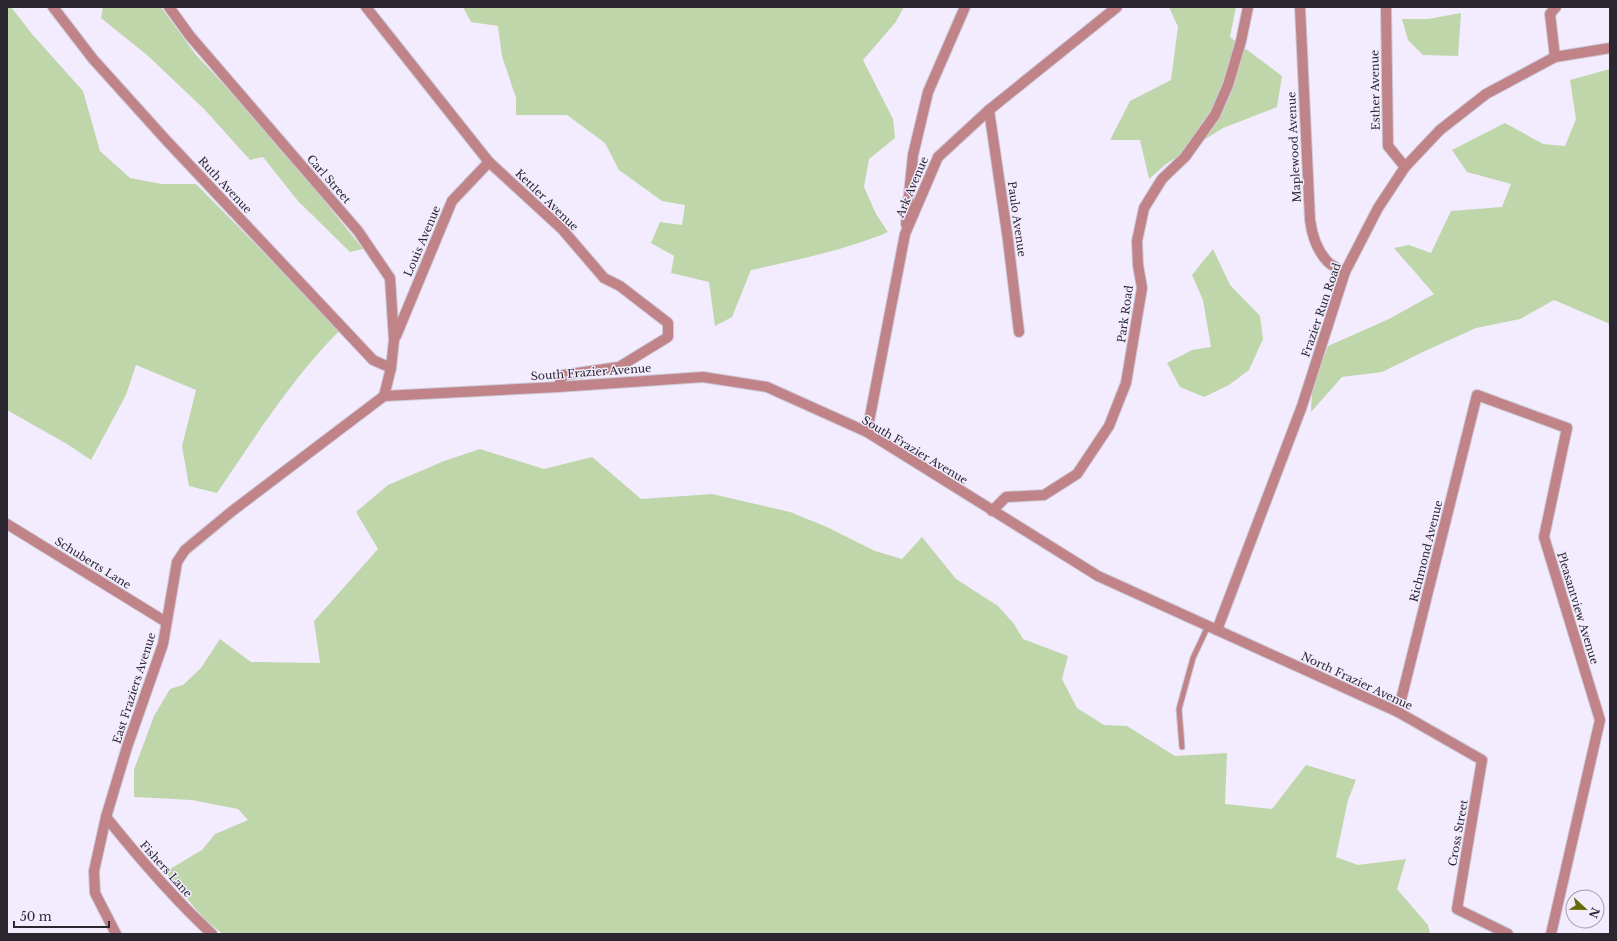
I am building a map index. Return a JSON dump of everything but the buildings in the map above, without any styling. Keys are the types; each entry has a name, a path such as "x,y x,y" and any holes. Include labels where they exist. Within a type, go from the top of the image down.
{"street":[{"name":"Ruth Avenue","path":"53,7 93,59 172,146 373,360 391,368"},
{"name":"Carl Street","path":"169,7 190,36 358,231 390,278 394,340 391,368 384,396"},
{"name":"Kettler Avenue","path":"366,7 488,162 562,229 604,278 620,286 668,323 668,337 619,367 563,375 558,387"},
{"path":"905,234 913,155 928,92 965,7"},
{"name":"Ark Avenue","path":"867,432 905,234 938,157 989,110 1117,7"},
{"name":"Park Road","path":"992,511 1006,497 1044,495 1077,474 1108,426 1126,383 1142,288 1138,265 1137,241 1144,208 1162,179 1185,157 1215,115 1228,86 1241,41 1248,7"},
{"name":"Maplewood Avenue","path":"1300,7 1310,220 1313,237 1320,252 1328,263 1345,272"},
{"name":"Esther Avenue","path":"1386,7 1388,146 1405,167"},
{"path":"1555,57 1550,14 1556,7"},
{"name":"Frazier Run Road","path":"1213,628 1302,406 1345,272 1378,208 1405,167 1440,130 1486,94 1555,57 1610,48"},
{"name":"Paulo Avenue","path":"989,110 1008,240 1019,332"},
{"name":"Louis Avenue","path":"394,340 452,201 488,162"},
{"name":"South Frazier Avenue","path":"384,396 558,387 703,377 767,387 867,432 1098,576 1213,628"},
{"name":"Pleasantview Avenue","path":"1477,395 1567,428 1544,537 1600,720 1551,934"},
{"name":"Richmond Avenue","path":"1398,712 1477,395"},
{"name":"East Fraziers Avenue","path":"116,934 95,893 94,871 106,817 163,644 177,562 184,550 231,512 384,396"},
{"name":"Schuberts Lane","path":"7,524 166,622"},
{"name":"North Frazier Avenue","path":"1213,628 1398,712 1482,760"},
{"name":"Cross Street","path":"1482,760 1457,909 1508,934"},
{"name":"Fishers Lane","path":"106,817 148,868 212,934"}],"lane":[{"path":"1182,747 1179,709 1193,658 1213,628"}],"green space":[{"path":"7,7 11,7 32,34 83,91 100,151 130,178 162,184 196,184 340,330 322,348 290,388 260,429 217,493 189,486 182,446 196,390 136,365 126,395 91,460 67,444 7,410"},
{"path":"103,7 161,7 196,55 274,138 363,249 350,252 298,201 263,157 250,160 204,109 147,55 101,18"},
{"path":"463,7 904,7 895,23 863,60 893,119 895,138 869,159 864,187 876,214 888,232 838,249 751,270 732,317 715,326 709,282 671,273 674,256 651,243 660,222 682,225 685,205 662,201 619,170 605,143 567,115 516,115 516,98 502,56 498,26 471,22"},
{"path":"1169,7 1236,7 1230,37 1282,76 1277,107 1223,128 1166,164 1149,179 1140,140 1110,140 1130,101 1171,80 1178,27"},
{"path":"1461,13 1458,56 1423,55 1408,40 1402,19 1428,19"},
{"path":"1610,69 1610,324 1554,300 1520,319 1476,328 1382,372 1342,377 1311,412 1312,387 1328,346 1389,319 1434,294 1394,248 1409,245 1431,253 1451,211 1502,207 1511,184 1467,172 1452,150 1505,123 1543,144 1565,146 1576,119 1570,80"},
{"path":"1213,249 1230,285 1260,316 1263,339 1249,370 1229,385 1204,397 1180,387 1167,363 1192,350 1211,347 1203,300 1192,275"},
{"path":"480,449 544,469 592,457 641,499 712,494 790,512 827,527 875,551 902,559 922,537 956,579 998,606 1014,624 1023,639 1068,656 1062,679 1077,708 1104,725 1127,726 1175,756 1227,753 1225,804 1272,809 1306,765 1356,780 1348,800 1336,857 1358,865 1406,859 1397,889 1428,925 1430,934 223,934 205,920 165,872 202,850 215,834 248,820 238,809 192,800 134,797 134,770 154,716 170,689 183,685 201,668 220,639 251,662 320,663 314,621 378,549 356,512 388,485 444,461"}]}
